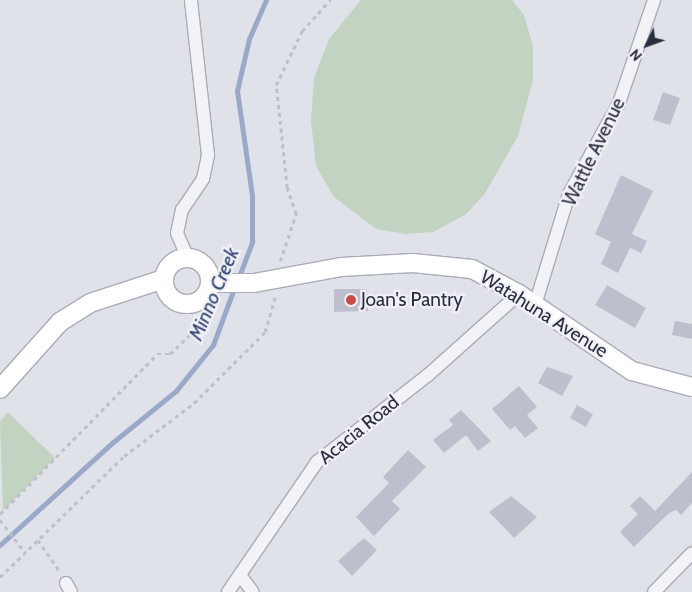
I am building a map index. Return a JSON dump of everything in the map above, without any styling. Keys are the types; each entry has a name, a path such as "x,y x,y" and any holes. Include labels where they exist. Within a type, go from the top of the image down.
{"street":[{"path":"188,258 177,233 182,210 203,179 208,155 191,0"},
{"name":"Wattle Avenue","path":"535,305 569,194 619,103 654,0"},
{"path":"188,258 203,264 220,283 205,298 187,305 172,299 164,279 171,264 188,258"},
{"name":"Watahuna Avenue","path":"220,283 247,283 341,268 413,263 472,269 519,294 632,370 692,388"},
{"path":"0,389 60,322 90,303 164,279"},
{"name":"Acacia Road","path":"228,592 317,462 428,375 519,294"},
{"path":"654,592 692,553"},
{"path":"240,575 253,592"}],"path":[{"path":"0,577 124,456 194,403 265,332 280,278 280,262 296,214 287,188 276,85 302,31 330,0"},
{"path":"0,514 157,354 170,354 193,332 220,283"},
{"path":"0,520 25,552"},
{"path":"38,540 68,588"}],"green space":[{"path":"361,0 512,0 524,15 533,46 533,80 518,136 484,195 465,215 433,232 406,234 376,229 334,197 316,166 311,121 314,78 329,39"},
{"path":"8,412 55,458 3,511 0,421"}],"building":[{"path":"663,92 680,98 670,125 653,120"},
{"path":"621,175 653,191 632,234 647,241 641,253 630,248 618,273 601,264 611,242 595,234"},
{"path":"607,285 646,308 635,328 595,305"},
{"name":"Joan's Pantry","path":"334,289 367,289 368,311 334,312"},
{"path":"675,321 692,324 692,339 672,335"},
{"path":"547,367 573,376 562,396 538,383"},
{"path":"519,386 537,407 527,415 538,428 525,438 515,426 510,430 492,409"},
{"path":"577,405 593,414 586,427 570,418"},
{"path":"461,410 491,441 478,451 466,435 444,453 433,440 453,425 449,420"},
{"path":"408,450 426,467 392,501 400,509 374,536 356,517 389,483 383,477"},
{"path":"692,472 692,503 681,515 676,510 669,513 634,547 620,532 638,514 630,506 640,496 655,511"},
{"path":"511,496 537,517 514,538 489,512"},
{"path":"364,538 377,550 352,576 338,561"}],"waterway":[{"name":"Minno Creek","path":"238,279 252,242 252,196 237,91 249,39 266,0"},
{"name":"Minno Creek","path":"0,545 112,443 176,391 213,345 235,286"}],"place":[{"name":"Joan's Pantry","path":"351,300"}]}
